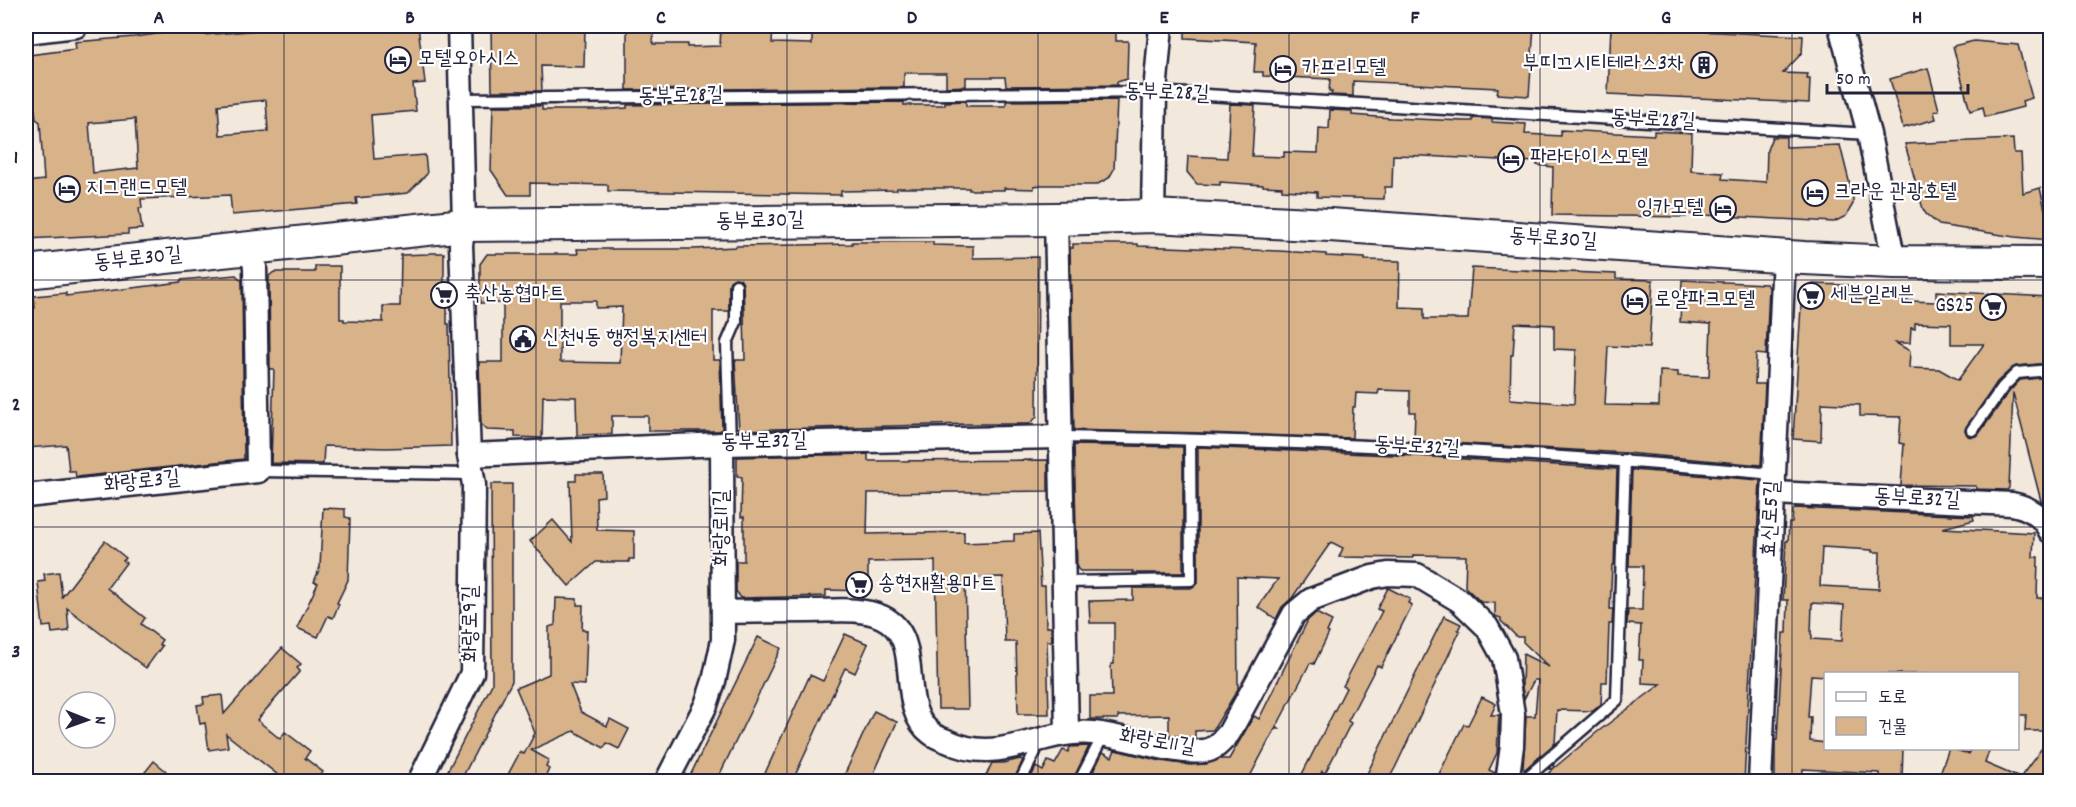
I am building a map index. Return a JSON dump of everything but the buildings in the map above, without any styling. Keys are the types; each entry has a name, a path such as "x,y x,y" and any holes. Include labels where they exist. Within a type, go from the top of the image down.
{"main road":[{"name":"동부로30길","path":"26,272 464,225 1153,216 1894,262 2050,263"}],"street":[{"path":"26,32 76,26"},
{"path":"459,26 464,225 461,245 471,464"},
{"path":"1153,216 1155,92 1161,26"},
{"path":"1840,26 1869,134 1894,262"},
{"path":"1056,219 1067,732"},
{"path":"251,248 255,267 258,471"},
{"name":"효신로5길","path":"1760,782 1784,256"},
{"name":"동부로32길","path":"471,464 726,444 1060,437"},
{"name":"화랑로11길","path":"666,782 706,705 723,640 726,444"},
{"name":"화랑로9길","path":"419,782 472,672 474,485 471,464"},
{"name":"화랑로3길","path":"26,496 258,471"},
{"name":"동부로32길","path":"1774,483 2012,504 2027,507 2041,519 2050,531"},
{"name":"화랑로11길","path":"724,612 836,611 879,616 896,627 904,642 914,704 919,719 930,733 954,744 988,752 1067,732 1104,734 1187,752 1207,751 1216,746 1229,733 1294,614 1302,607 1311,600 1372,577 1388,574 1418,575 1460,601 1486,627 1504,658 1513,714 1512,746 1506,782"}],"lane":[{"name":"동부로28길","path":"461,99 1155,92 1869,134"},
{"path":"726,444 727,343 736,322 736,285"},
{"path":"1972,430 2003,387 2018,373 2050,370"},
{"name":"동부로32길","path":"1060,437 1411,447 1625,460 1774,483"},
{"path":"1064,582 1191,580 1190,440"},
{"path":"1518,782 1524,780 1617,700 1625,460"},
{"path":"258,471 471,464"},
{"path":"1079,782 1104,734"},
{"path":"1020,782 1035,752 1035,741"}],"place":[{"name":"모텔오아시스","path":"398,60"},
{"name":"부띠끄시티테라스3차","path":"1704,65"},
{"name":"카프리모텔","path":"1283,69"},
{"name":"파라다이스모텔","path":"1511,159"},
{"name":"지그랜드모텔","path":"67,189"},
{"name":"크라운 관광호텔","path":"1815,193"},
{"name":"잉카모텔","path":"1723,209"},
{"name":"축산농협마트","path":"444,295"},
{"name":"세븐일레븐","path":"1811,296"},
{"name":"로얄파크모텔","path":"1635,301"},
{"name":"GS25","path":"1993,307"},
{"name":"신천4동 행정복지센터","path":"523,339"},
{"name":"송현재활용마트","path":"859,585"}]}
